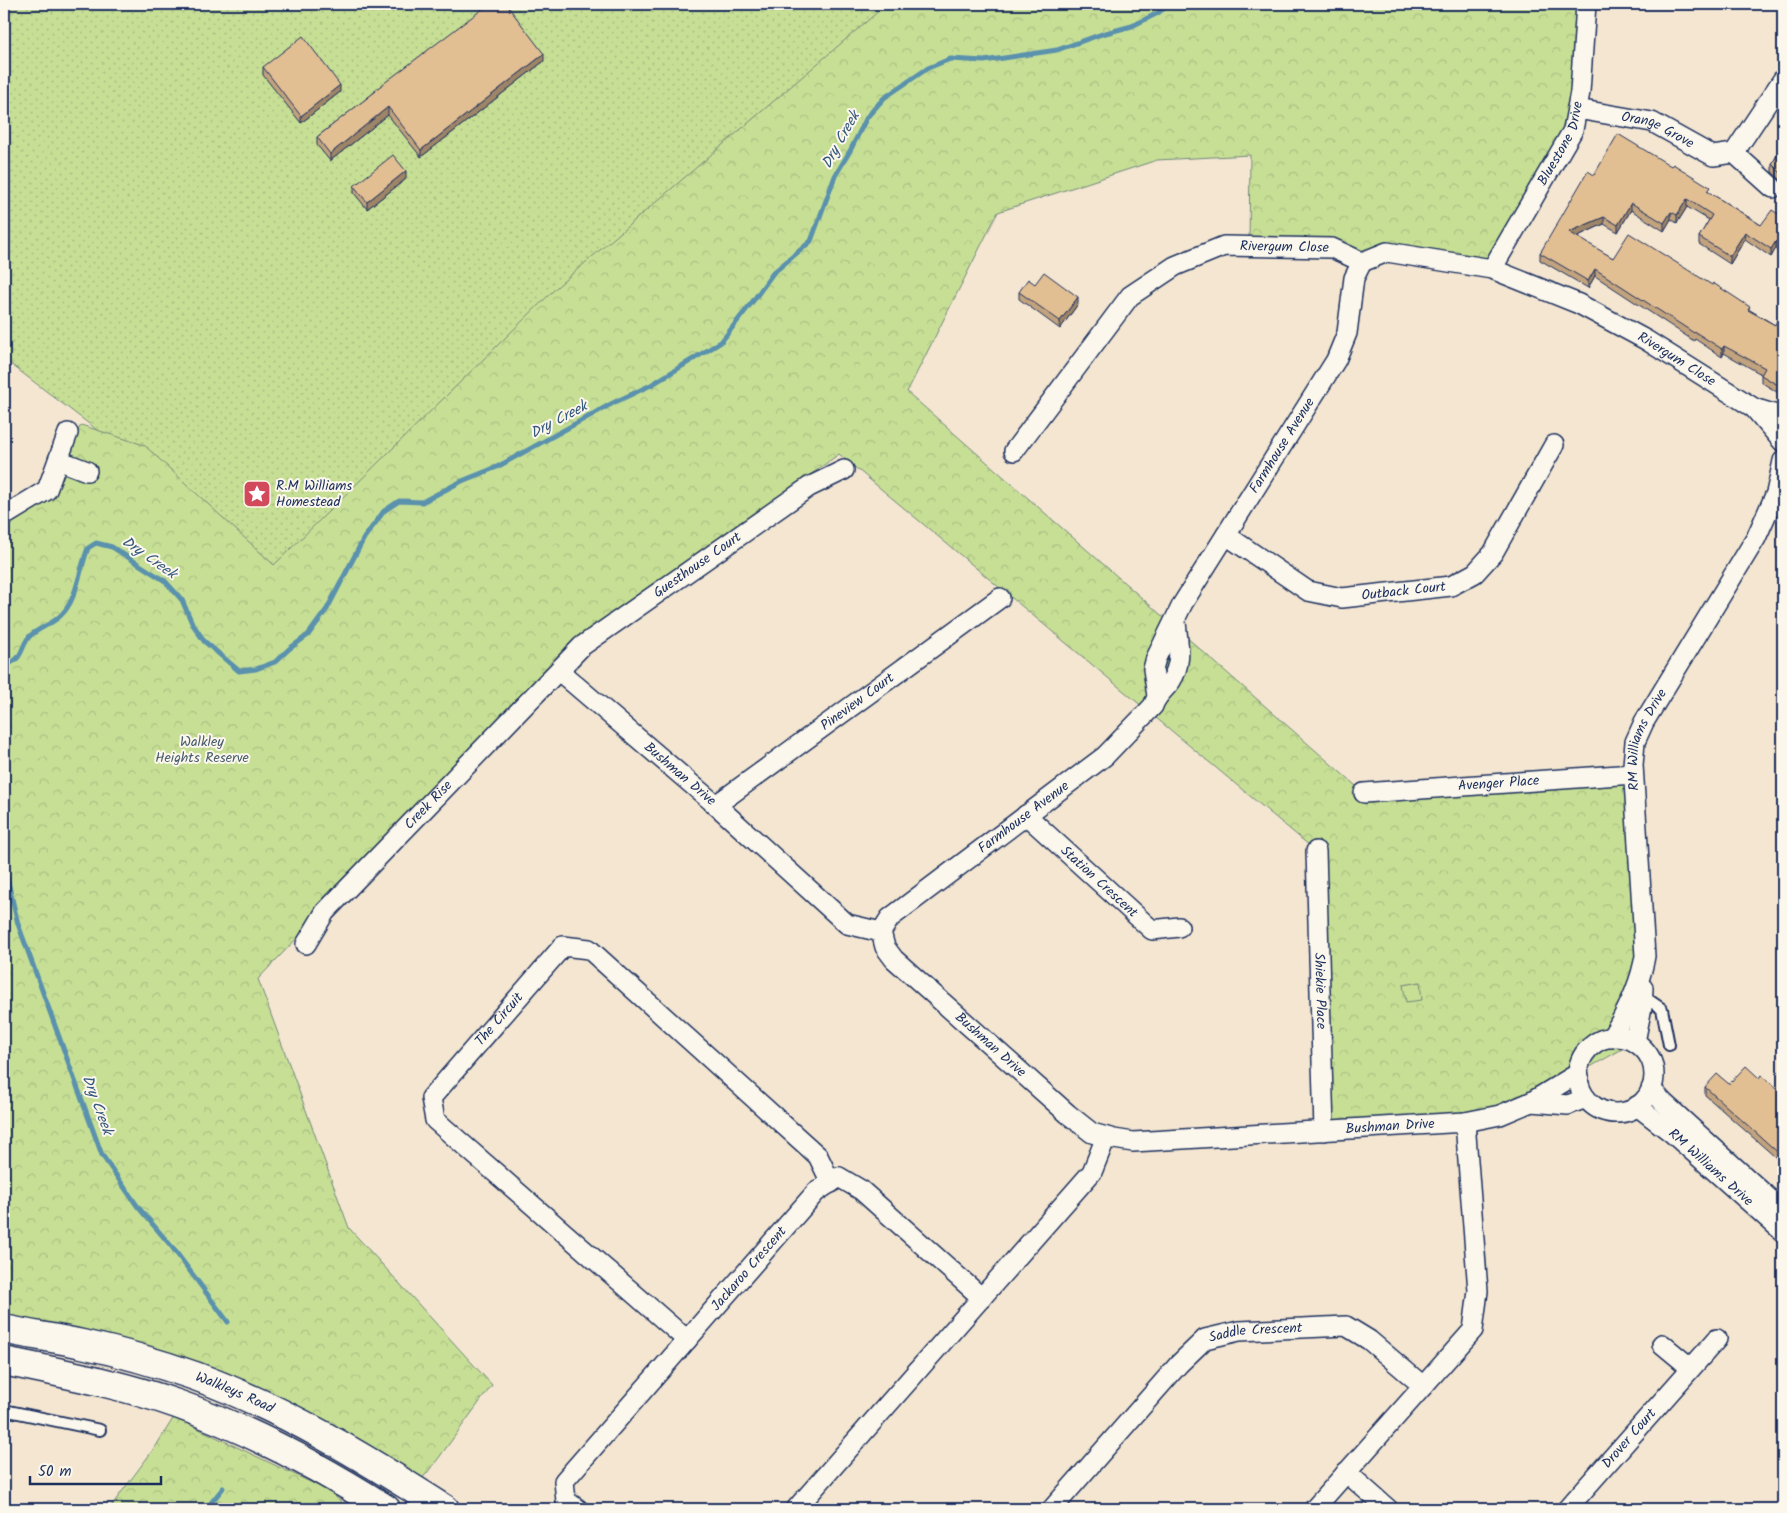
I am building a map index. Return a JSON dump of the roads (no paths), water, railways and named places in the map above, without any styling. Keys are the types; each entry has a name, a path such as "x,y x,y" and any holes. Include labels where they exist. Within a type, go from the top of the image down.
{"main road":[{"name":"Walkleys Road","path":"4,1329 82,1344 146,1361 236,1392 302,1423 362,1456 445,1509"},
{"path":"4,1361 77,1376 177,1404 229,1425 304,1460 344,1482 386,1509"}],"street":[{"name":"Bluestone Drive","path":"1492,269 1574,130 1580,92 1586,4"},
{"path":"1773,188 1734,153 1783,79"},
{"name":"Orange Grove","path":"1577,109 1652,122 1714,156 1734,153"},
{"name":"Rivergum Close","path":"1014,451 1130,296 1175,266 1224,246 1332,248 1362,262 1388,252 1492,269 1579,304 1638,335 1754,408 1783,417"},
{"name":"Farmhouse Avenue","path":"882,932 890,918 1105,756 1153,706 1157,696 1154,666 1156,658 1183,602 1336,360 1347,333 1354,278 1362,262"},
{"name":"Rivergum Close","path":"1754,408 1783,442"},
{"path":"4,516 47,490 68,433"},
{"name":"Outback Court","path":"1226,535 1308,591 1342,598 1451,586 1475,573 1492,554 1554,445"},
{"path":"58,460 87,471"},
{"name":"RM Williams Drive","path":"1756,538 1776,493 1783,461"},
{"name":"Guesthouse Court","path":"559,671 582,646 809,487 844,470"},
{"name":"RM Williams Drive","path":"1635,1042 1643,996 1645,956 1633,774 1635,742 1644,722 1756,538 1783,504"},
{"name":"Pineview Court","path":"716,805 1000,598"},
{"name":"Bushman Drive","path":"559,671 716,805 848,924 882,932 885,947 894,959 1068,1114 1092,1133 1133,1142 1465,1122 1500,1115 1531,1102 1572,1077 1578,1076"},
{"name":"Creek Rise","path":"306,944 325,912 559,671"},
{"name":"Avenger Place","path":"1364,793 1633,774"},
{"name":"Station Crescent","path":"1026,815 1152,930 1179,927"},
{"name":"Shiekie Place","path":"1316,851 1324,1131"},
{"name":"The Circuit","path":"687,1340 436,1120 431,1098 563,946 589,949 818,1156 831,1183"},
{"name":"RM Williams Drive","path":"1611,1038 1630,1004 1643,969"},
{"path":"1611,1038 1628,1039 1635,1042 1649,1055 1653,1066 1654,1074 1648,1095 1637,1106 1624,1112 1607,1112 1596,1107 1586,1098 1578,1076 1579,1066 1589,1049 1598,1042 1611,1038"},
{"name":"RM Williams Drive","path":"1651,1088 1664,1103 1783,1211"},
{"name":"Bushman Drive","path":"1531,1102 1568,1105 1586,1098"},
{"name":"RM Williams Drive","path":"1637,1106 1672,1133 1783,1232"},
{"path":"1314,1509 1474,1330 1478,1291 1465,1122"},
{"path":"796,1509 1092,1172 1106,1137"},
{"path":"831,1183 839,1177 861,1190 982,1298"},
{"name":"Jackaroo Crescent","path":"578,1509 566,1502 564,1481 816,1192 831,1183"},
{"name":"Saddle Crescent","path":"1052,1509 1179,1364 1205,1339 1239,1331 1346,1326 1369,1340 1423,1386"},
{"name":"Drover Court","path":"1567,1509 1716,1339"},
{"path":"1662,1344 1691,1368"},
{"path":"1346,1472 1388,1509"}],"lane":[{"path":"1643,996 1662,1009 1669,1045"},
{"path":"4,1410 100,1430"}],"waterway":[{"name":"Dry Creek","path":"4,665 16,660 31,635 56,620 68,607 88,548 96,543 112,547 165,581 182,600 192,623 204,641 239,671 256,669 275,662 308,635 327,609 364,538 384,511 399,501 422,502 462,481 497,467 613,403 651,385 721,342 773,273 811,241 835,176 867,117 884,98 928,68 950,59 984,61 1057,50 1102,34 1132,26 1158,13 1169,4"},
{"name":"Dry Creek","path":"4,865 18,924 102,1155 138,1207 172,1247 228,1322"},
{"name":"Dry Creek","path":"206,1509 223,1488"}],"place":[{"name":"R.M Williams Homestead","path":"257,494"}],"park label":[{"name":"Walkley Heights Reserve","path":"202,750"}]}
